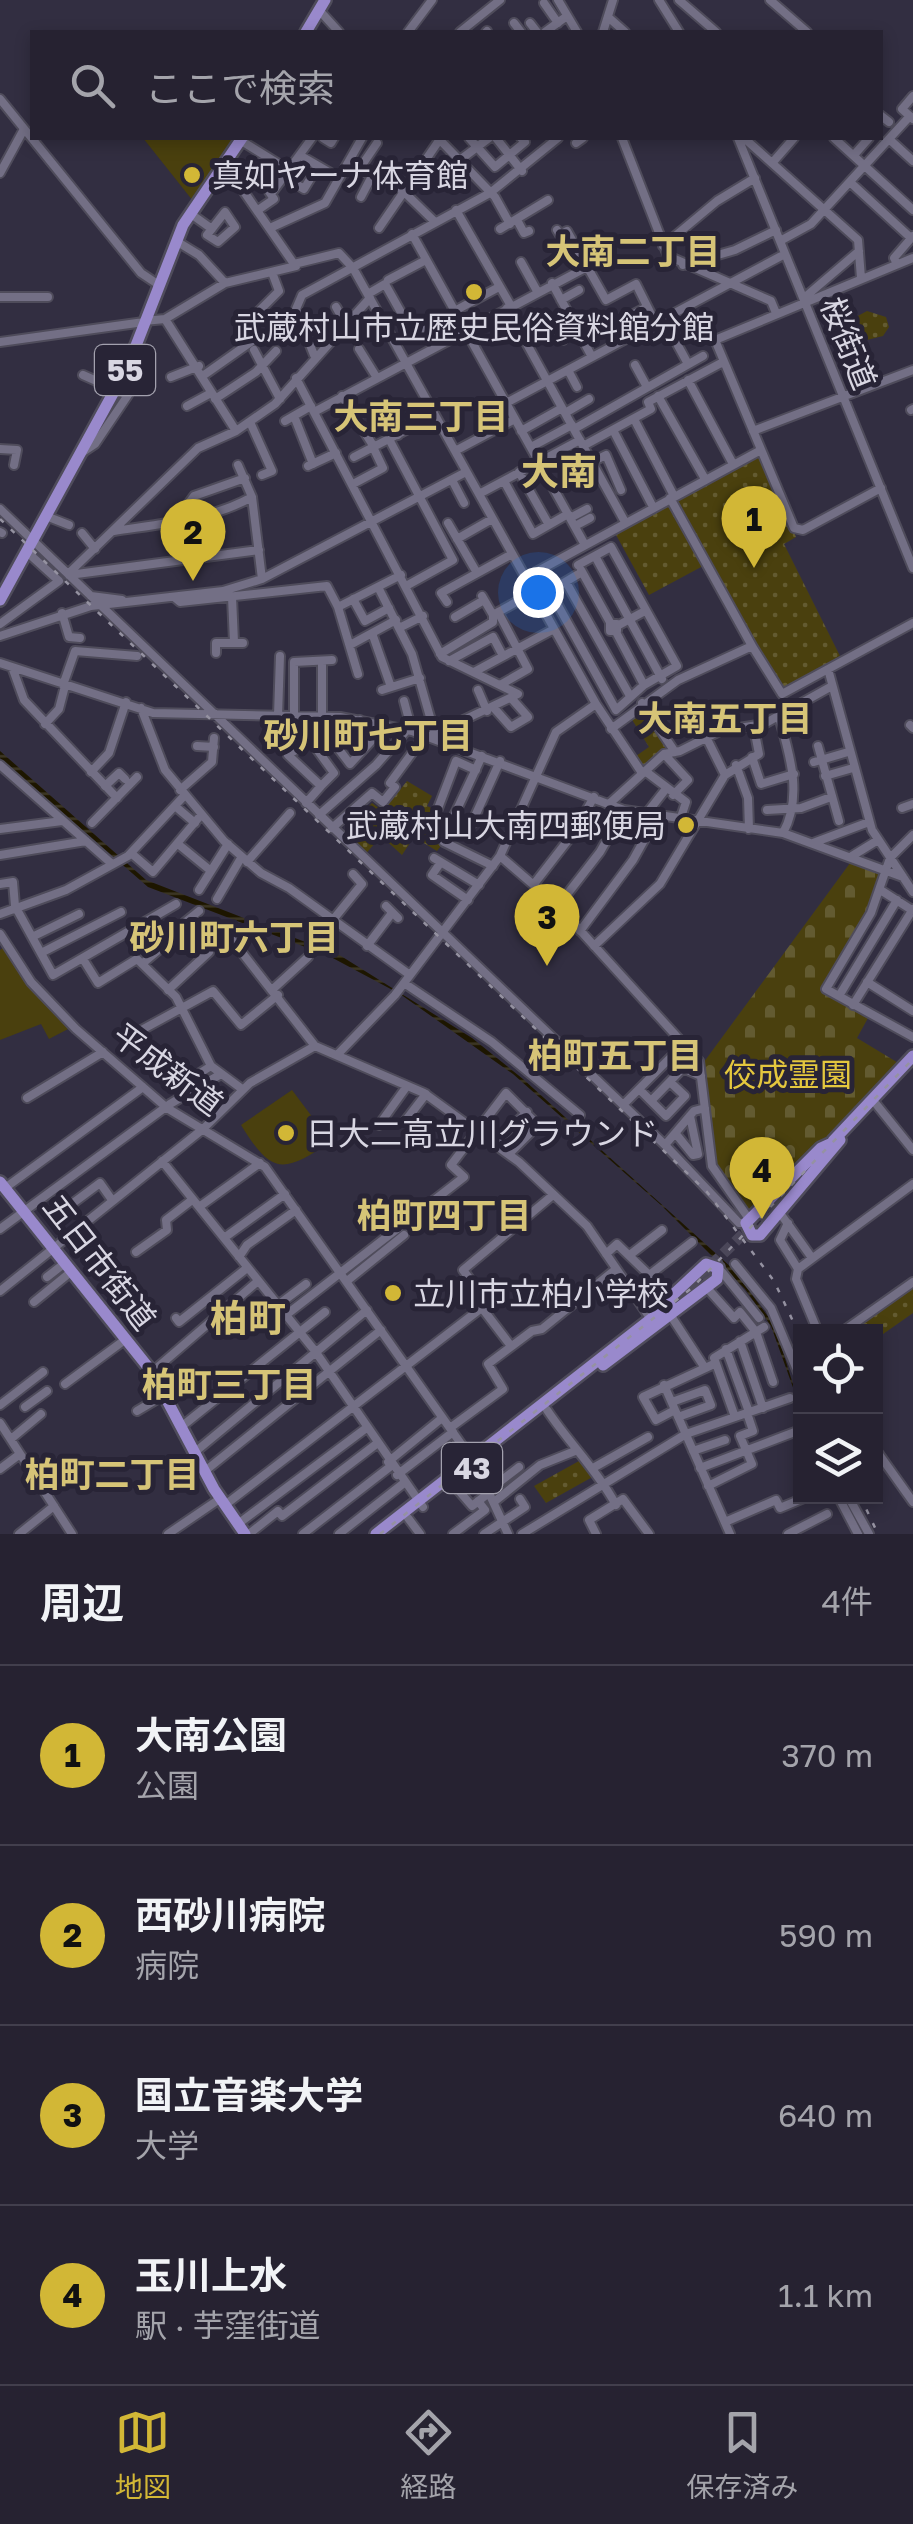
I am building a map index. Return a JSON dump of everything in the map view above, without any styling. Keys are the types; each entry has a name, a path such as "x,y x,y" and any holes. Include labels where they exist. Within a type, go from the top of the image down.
{"main road":[{"path":"307,30 322,5"},
{"name":"55","path":"0,600 116,390 175,241 240,140"},
{"path":"875,1101 913,1056"},
{"path":"836,1142 821,1148 747,1221 752,1234 760,1236 784,1216 836,1142 913,1065"},
{"name":"五日市街道","path":"2,1185 152,1372 205,1472 244,1530"},
{"path":"601,1363 648,1316 672,1306 707,1288 720,1273 712,1264 672,1306"},
{"name":"43","path":"388,1534 420,1504 672,1306"},
{"name":"43","path":"376,1534 453,1484 474,1462 547,1410 601,1363"}],"street":[{"path":"410,30 432,0"},
{"path":"462,30 500,0"},
{"path":"558,0 576,30"},
{"path":"604,30 613,0"},
{"path":"659,0 678,30"},
{"path":"679,0 714,30"},
{"path":"692,11 702,0"},
{"path":"770,0 805,30"},
{"path":"544,3 558,22"},
{"path":"322,5 338,30"},
{"path":"548,30 567,16"},
{"path":"608,17 624,30"},
{"path":"514,23 519,30"},
{"path":"530,23 535,30"},
{"path":"780,240 806,228 912,118 902,109 913,97"},
{"path":"0,99 30,136"},
{"path":"0,173 24,129"},
{"path":"889,139 913,161"},
{"path":"33,140 141,274 159,285"},
{"path":"244,140 304,189 318,166"},
{"path":"271,194 311,140"},
{"path":"270,228 325,204 361,140"},
{"path":"378,228 438,140"},
{"path":"441,140 513,222 524,233 528,231"},
{"path":"472,140 495,167 525,140"},
{"path":"448,169 489,140"},
{"path":"494,140 531,182"},
{"path":"314,356 296,309 298,299 490,194 556,140"},
{"path":"623,140 668,256 771,301 776,313"},
{"name":"桜街道","path":"742,140 913,568"},
{"path":"744,140 858,240 861,278"},
{"path":"773,162 792,140"},
{"path":"840,140 913,210"},
{"path":"854,155 867,140"},
{"path":"360,168 377,142"},
{"path":"258,210 274,200 256,172 266,156"},
{"path":"300,156 339,178"},
{"path":"350,164 402,190 434,222"},
{"path":"220,171 238,184 296,266"},
{"path":"361,197 373,174"},
{"path":"663,246 717,201 755,178"},
{"path":"851,183 912,237 894,258 897,264"},
{"path":"500,229 548,200"},
{"path":"456,210 625,522"},
{"path":"190,214 212,229"},
{"path":"557,230 560,235 568,231 606,300 636,284 688,364"},
{"path":"683,265 735,250 776,230"},
{"path":"412,234 585,545"},
{"path":"175,241 198,255 226,283"},
{"path":"804,300 859,251"},
{"path":"0,342 165,318 226,283 273,274 340,253 354,268 611,729 644,772 686,802 680,820"},
{"path":"506,404 786,254"},
{"path":"388,280 426,260"},
{"path":"880,488 797,530 723,362 716,336 912,260"},
{"path":"521,262 537,291"},
{"path":"285,422 587,267"},
{"path":"259,311 279,291 273,274"},
{"path":"552,283 592,357"},
{"path":"68,574 198,448 236,431 280,399 314,356 385,284 403,316"},
{"path":"423,328 500,287"},
{"path":"560,300 579,290"},
{"path":"0,297 48,298"},
{"path":"336,307 345,323"},
{"path":"620,321 648,307"},
{"path":"574,325 594,314"},
{"path":"542,330 569,315"},
{"path":"165,318 236,431"},
{"path":"554,323 564,340"},
{"path":"171,378 201,370 255,339 251,333"},
{"path":"359,348 377,378"},
{"path":"254,350 280,399"},
{"path":"187,406 213,396 262,366 276,351"},
{"path":"531,448 703,356"},
{"path":"648,402 723,362"},
{"path":"479,494 538,461 652,409 635,365"},
{"path":"568,370 577,386"},
{"path":"752,431 913,370"},
{"path":"84,375 116,390"},
{"path":"296,378 440,654 518,694 491,710 430,734 390,782"},
{"path":"688,380 733,464"},
{"path":"342,396 383,468 353,484"},
{"path":"658,396 705,479"},
{"path":"522,430 589,399"},
{"path":"384,409 419,498 453,560 406,586"},
{"path":"354,457 435,415"},
{"path":"294,416 311,465 336,453"},
{"path":"634,418 672,497 779,694 913,623"},
{"path":"455,450 515,419"},
{"path":"250,422 272,471 262,475"},
{"path":"613,430 654,507"},
{"path":"0,449 17,450 14,465"},
{"path":"526,578 761,450"},
{"path":"592,462 606,455 621,490"},
{"path":"238,465 252,498 262,580"},
{"path":"0,636 62,613 100,604 223,591 262,580 466,472"},
{"path":"519,472 549,525"},
{"path":"174,522 194,496 245,478"},
{"path":"452,480 464,503"},
{"path":"504,481 535,538 549,525 588,513"},
{"path":"114,532 174,522 252,498"},
{"path":"0,509 59,581 0,624"},
{"path":"46,516 69,525"},
{"path":"458,539 492,520"},
{"path":"448,523 476,573"},
{"path":"82,533 95,549"},
{"path":"30,546 92,596 665,1146 739,1222 747,1221 712,1166 699,1061 558,906 500,856"},
{"path":"610,548 677,666 644,684 616,710 550,591 594,556 610,548"},
{"path":"68,574 259,550"},
{"path":"571,552 644,684"},
{"path":"447,602 441,593 512,554"},
{"path":"594,556 667,687"},
{"path":"338,606 401,575"},
{"path":"566,582 630,696"},
{"path":"174,597 180,602 310,592 327,586 338,606 358,674"},
{"path":"378,587 420,678 430,734"},
{"path":"440,654 493,622 495,614 534,592"},
{"path":"92,596 128,602"},
{"path":"216,653 216,643 238,642 232,596"},
{"path":"455,617 483,598 495,614 528,669 500,685"},
{"path":"353,600 365,621 389,608"},
{"path":"572,662 614,628 645,611"},
{"path":"62,613 69,637 80,638"},
{"path":"350,645 422,616"},
{"path":"474,672 554,628"},
{"path":"372,633 386,688 420,678"},
{"path":"449,661 493,637 503,656"},
{"path":"611,729 667,687 752,646"},
{"path":"45,724 59,709 74,651 137,656"},
{"path":"280,656 294,743"},
{"path":"306,802 334,773 290,717 294,662 332,660"},
{"path":"322,662 322,729"},
{"path":"0,664 153,713 322,717 430,734 624,810 783,834 907,878"},
{"path":"12,667 24,700 116,798"},
{"path":"828,669 869,822 913,892"},
{"path":"609,804 664,754 720,730 754,728 832,686"},
{"path":"478,690 491,710 511,727 528,717 512,698"},
{"path":"92,772 109,753 126,702"},
{"path":"404,702 410,731"},
{"path":"642,703 676,752"},
{"path":"339,1053 402,985 500,856 556,732 596,704"},
{"path":"141,708 165,770 198,819"},
{"path":"779,717 794,774 791,810 783,834"},
{"path":"360,720 334,742 350,764 385,726"},
{"path":"594,946 660,884 725,775 736,764 759,754 754,728"},
{"path":"319,815 410,731"},
{"path":"706,737 725,775"},
{"path":"310,741 288,756 321,786"},
{"path":"0,914 66,890 127,856 212,762 214,742 198,746"},
{"path":"818,746 818,761 839,821"},
{"path":"818,761 848,752"},
{"path":"648,813 688,780 664,754"},
{"path":"482,756 454,815 472,822 500,762"},
{"path":"752,757 761,784 794,774"},
{"path":"436,810 456,761 476,770"},
{"path":"736,764 748,798 749,830"},
{"path":"0,765 5,776 112,864"},
{"path":"826,776 853,768"},
{"path":"332,828 372,794 383,802 395,787 372,769"},
{"path":"105,786 119,773 126,779"},
{"path":"92,823 137,777"},
{"path":"446,784 464,793"},
{"path":"347,790 365,803"},
{"path":"534,884 572,835 594,797"},
{"path":"767,810 791,810 830,797"},
{"path":"902,808 913,804"},
{"path":"174,806 198,819 244,860 367,946 402,985 492,1042 580,1116"},
{"path":"558,906 600,852 624,810"},
{"path":"217,898 244,860 290,813"},
{"path":"580,931 633,860 658,815"},
{"path":"127,856 154,872 198,819"},
{"path":"0,829 62,821"},
{"path":"813,843 869,822"},
{"path":"910,838 913,851"},
{"path":"910,838 890,858 882,891 826,988 913,1037"},
{"path":"852,856 878,840"},
{"path":"0,855 86,841"},
{"path":"444,842 493,866"},
{"path":"178,844 211,871"},
{"path":"199,890 228,844"},
{"path":"468,900 432,875 437,860 479,885"},
{"path":"332,921 362,884 353,874"},
{"path":"0,884 13,882 16,906 53,975 176,904"},
{"path":"852,1005 913,910 882,891"},
{"path":"839,996 897,900"},
{"path":"142,964 175,936 171,930 198,911"},
{"path":"41,953 121,912"},
{"path":"367,946 392,912"},
{"path":"32,937 79,914"},
{"name":"平成新道","path":"0,934 42,994 102,1052 168,1108 260,1162 474,1462 508,1534"},
{"path":"856,940 883,957"},
{"path":"234,941 316,1046 426,1094 509,1154 587,1226 648,1316"},
{"path":"168,990 208,952"},
{"path":"125,1039 213,991 241,1025 308,957"},
{"path":"83,959 98,983 137,959 182,1008 211,1066 242,1089"},
{"path":"867,982 913,1011"},
{"path":"622,1105 684,1044"},
{"path":"0,1291 203,1129 242,1089 316,1046"},
{"path":"27,1098 102,1052"},
{"path":"189,1080 211,1066"},
{"path":"651,1101 683,1068 701,1076"},
{"path":"0,1229 23,1209 222,1074"},
{"path":"639,1089 666,1116 686,1096 670,1082"},
{"path":"379,1124 408,1086"},
{"path":"2,1185 143,1087"},
{"path":"286,1315 464,1178 451,1165 506,1093 538,1125 509,1154"},
{"path":"406,1120 426,1094"},
{"path":"875,1101 913,1150"},
{"path":"665,1146 690,1116 705,1108"},
{"path":"495,1143 527,1112"},
{"path":"676,1134 693,1155 698,1154 690,1116"},
{"path":"162,1161 315,1351 375,1445 420,1504"},
{"path":"136,1252 166,1230 166,1220 260,1162"},
{"path":"699,1179 712,1166"},
{"path":"60,1212 100,1183 112,1200"},
{"path":"815,1324 796,1279 798,1269 913,1184"},
{"path":"224,1238 300,1192"},
{"path":"168,1534 223,1502 488,1304 463,1270 553,1195"},
{"path":"239,1257 248,1245 296,1210"},
{"path":"784,1216 814,1254"},
{"path":"784,1216 780,1240 798,1269"},
{"path":"631,1254 662,1230"},
{"path":"347,1281 404,1235"},
{"path":"652,1273 692,1242"},
{"path":"606,1254 618,1244 652,1273 709,1366 734,1417"},
{"path":"735,1264 770,1308 793,1361"},
{"path":"47,1277 69,1267"},
{"path":"34,1302 69,1267"},
{"path":"176,1318 180,1322 248,1268"},
{"path":"398,1475 503,1389 488,1364 542,1328 616,1269"},
{"path":"722,1272 760,1326 773,1382"},
{"path":"152,1372 258,1281"},
{"path":"853,1324 913,1282"},
{"path":"278,1305 306,1284"},
{"path":"707,1288 734,1318 740,1312 760,1326"},
{"path":"482,1308 511,1346"},
{"path":"195,1452 367,1310"},
{"path":"181,1427 325,1312"},
{"path":"675,1410 656,1420 643,1396 709,1366 760,1326"},
{"path":"205,1472 382,1330"},
{"path":"64,1384 126,1338"},
{"path":"740,1341 763,1408"},
{"path":"708,1486 752,1464 740,1436 753,1431 726,1349"},
{"path":"0,1406 43,1372"},
{"path":"664,1386 727,1530 776,1500 780,1508 793,1503"},
{"path":"10,1439 44,1418 29,1404 46,1391"},
{"path":"137,1411 164,1395"},
{"path":"522,1534 686,1434 790,1398"},
{"path":"547,1410 574,1452 604,1483 616,1505"},
{"path":"303,1534 442,1418"},
{"path":"0,1423 72,1534"},
{"path":"244,1530 365,1429"},
{"path":"700,1468 793,1433"},
{"path":"592,1468 648,1437"},
{"path":"693,1451 725,1440"},
{"path":"244,1530 278,1512 282,1516 375,1445"},
{"path":"453,1484 469,1505 540,1465 574,1452"},
{"path":"0,1469 20,1454"},
{"path":"883,1460 913,1502"},
{"path":"492,1494 519,1466"},
{"path":"339,1534 404,1483"},
{"path":"484,1534 525,1507 520,1499"},
{"path":"583,1534 595,1531 589,1520 623,1500 648,1534"},
{"path":"453,1534 485,1510 478,1501"},
{"path":"842,1504 858,1534"},
{"path":"852,1504 869,1534"},
{"path":"19,1534 54,1506"},
{"path":"788,1534 827,1514"},
{"path":"408,1518 420,1534"}],"green space":[{"name":"真如ヤーナ体育館","path":"145,140 231,140 231,148 193,201"},
{"path":"867,311 886,317 889,327 883,336 867,340 855,335 854,318"},
{"path":"760,455 796,537 784,544 840,656 782,689 675,500"},
{"path":"668,503 703,566 649,595 615,533"},
{"path":"641,706 671,750 642,771 633,758 649,747 631,718"},
{"path":"407,781 432,796 427,806 460,821 437,851 414,837 402,855 381,836 364,856 348,841 365,824 359,816 372,803 383,811"},
{"name":"佼成霊園","path":"853,859 884,872 880,892 823,990 868,1018 857,1038 900,1064 793,1170 789,1168 747,1215 714,1165 701,1066"},
{"path":"4,947 70,1028 49,1039 41,1024 0,1040 0,950"},
{"name":"日大二高立川グラウンド","path":"292,1090 331,1142 302,1159 280,1164 262,1154 241,1125"},
{"path":"913,1287 913,1313 883,1334 883,1324 861,1324"},
{"path":"579,1461 596,1475 546,1503 534,1486"}],"shaded area":[{"path":"0,751 146,880 341,956 472,1038 523,1079 733,1269 775,1326 793,1387 771,1326 745,1289 662,1206 513,1074 400,994 329,956 148,887 0,758"}],"tunnel":[{"path":"688,1288 779,1199"}],"railway":[{"path":"0,519 707,1192 774,1281 794,1324"},
{"path":"380,1534 693,1287 913,1059"},
{"path":"864,1504 878,1534"}],"place":[{"name":"真如ヤーナ体育館","path":"192,175"},
{"name":"武蔵村山市立歴史民俗資料館分館","path":"474,292"},
{"name":"大南公園","path":"754,568"},
{"name":"西砂川病院","path":"193,581"},
{"name":"武蔵村山大南四郵便局","path":"686,825"},
{"name":"国立音楽大学","path":"547,966"},
{"name":"日大二高立川グラウンド","path":"286,1133"},
{"name":"玉川上水","path":"762,1219"},
{"name":"立川市立柏小学校","path":"393,1293"}],"district":[{"name":"大南二丁目","path":"633,251"},
{"name":"大南三丁目","path":"421,416"},
{"name":"大南","path":"559,470"},
{"name":"大南五丁目","path":"725,718"},
{"name":"砂川町七丁目","path":"368,735"},
{"name":"砂川町六丁目","path":"234,937"},
{"name":"柏町五丁目","path":"615,1055"},
{"name":"柏町四丁目","path":"444,1215"},
{"name":"柏町","path":"248,1317"},
{"name":"柏町三丁目","path":"229,1384"},
{"name":"柏町二丁目","path":"112,1474"}]}
